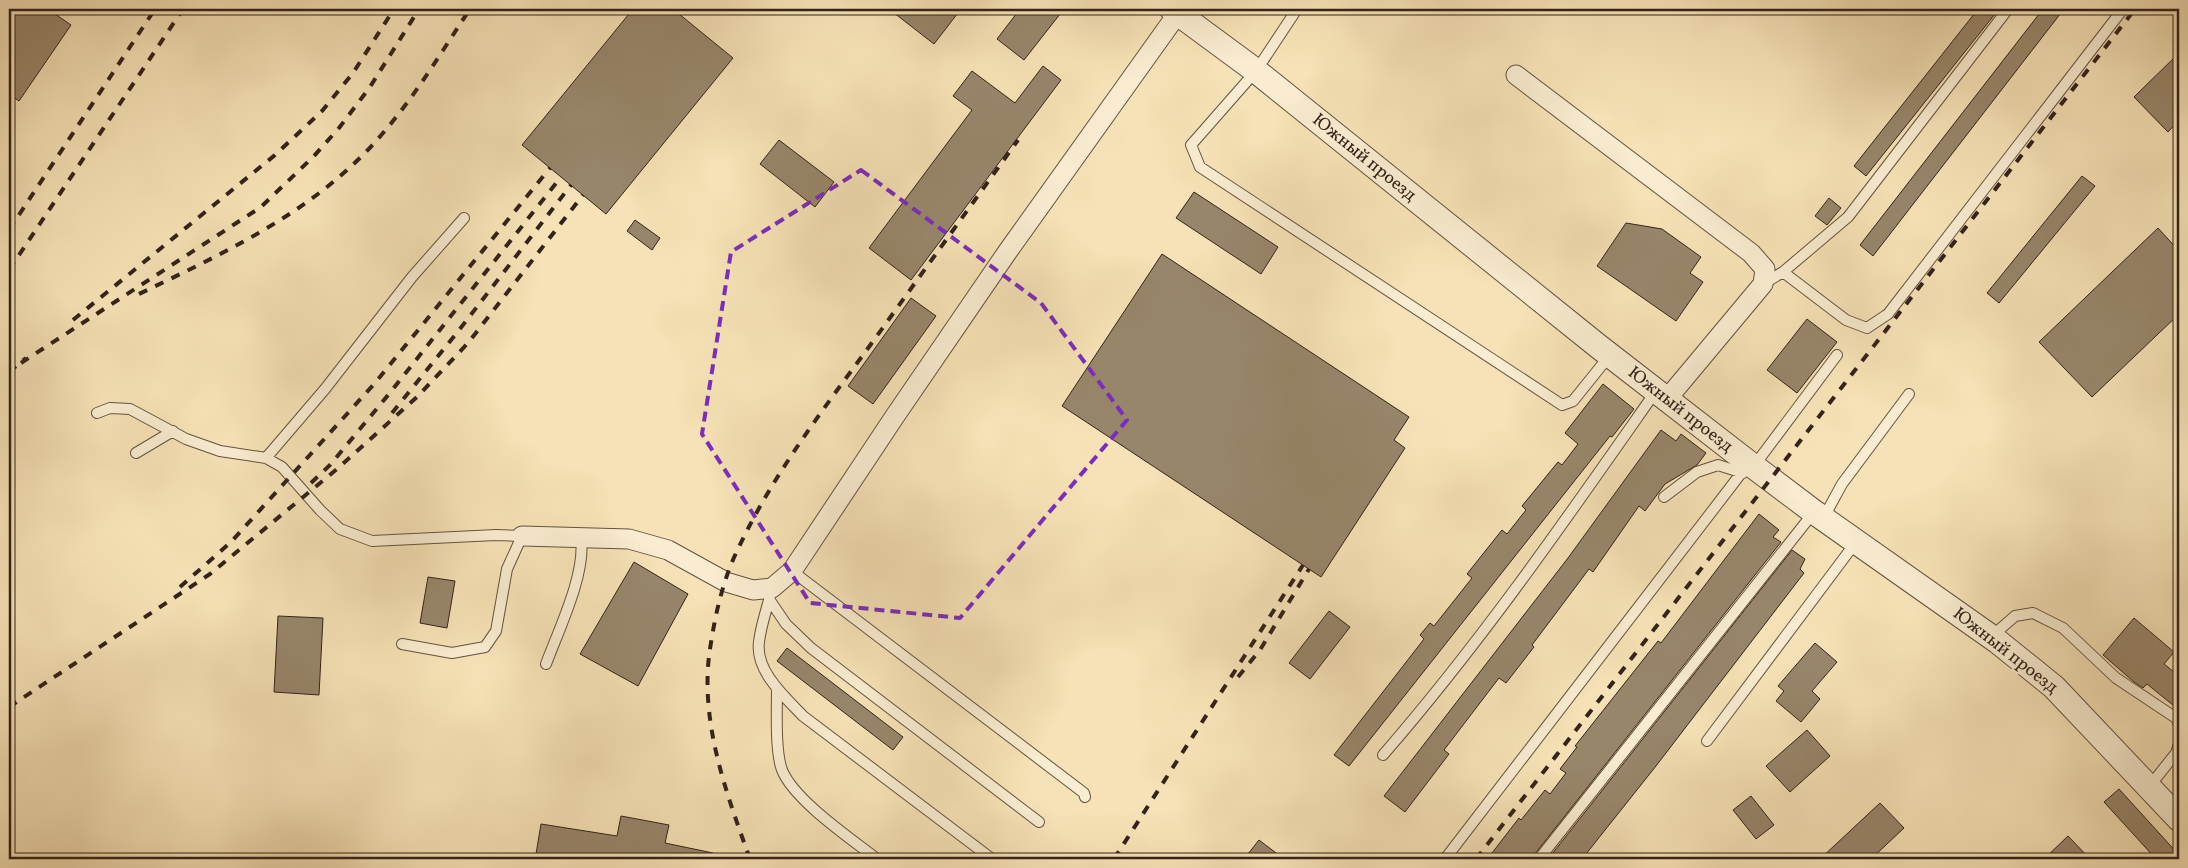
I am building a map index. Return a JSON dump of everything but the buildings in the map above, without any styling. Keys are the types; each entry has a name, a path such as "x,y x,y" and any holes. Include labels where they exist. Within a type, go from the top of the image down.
{"street":[{"name":"Южный проезд","path":"1175,11 1256,71 1661,395 1749,468 1819,515 1991,637 2054,687 2179,819"},
{"path":"522,536 629,539 668,550 726,582 770,594 792,571 895,416 1175,11"},
{"path":"1516,75 1751,253 1765,268 1763,284 1661,395"}],"lane":[{"path":"1297,9 1256,71 1191,145 1200,167 1562,405 1573,401 1610,356"},
{"path":"1763,284 1783,272 1848,216 2008,9"},
{"path":"1783,272 1846,320 1867,328 1888,314 2123,9"},
{"path":"266,458 325,389 412,277 464,218"},
{"path":"1445,859 1719,502 1749,468 1837,355"},
{"path":"1539,859 1819,515 1909,394"},
{"path":"1384,755 1433,697 1661,395"},
{"path":"97,413 110,408 130,408 173,432 220,451 266,458 282,467 320,510 340,529 372,541 522,536 507,569 496,631 485,646 452,653 402,644"},
{"path":"136,453 173,432"},
{"path":"1664,497 1697,472 1718,465 1749,468"},
{"path":"546,664 571,600 582,550 580,538"},
{"path":"1707,741 1856,542"},
{"path":"792,571 1084,793 1084,798"},
{"path":"770,594 759,643 763,665 777,688 803,716 992,859"},
{"path":"770,594 786,624 811,648 1039,822"},
{"path":"1991,637 2015,616 2033,613 2063,628 2116,678 2176,718 2179,725"},
{"path":"777,688 781,768 789,785 877,859"},
{"path":"2149,787 2176,753 2179,744"}],"highlighted area":[{"path":"861,170 1041,303 1127,420 960,618 810,603 702,434 731,252"}],"railway":[{"path":"9,230 155,9"},
{"path":"9,270 183,9"},
{"path":"73,320 275,155 322,111 353,73 394,9"},
{"path":"21,363 261,207 314,156 339,128 370,87 419,9"},
{"path":"139,294 206,262 270,226 330,185 358,160 407,104 470,9"},
{"path":"1476,859 2135,9"},
{"path":"750,859 718,760 709,708 709,656 716,615 727,574 752,521 783,468 1018,140"},
{"path":"180,587 231,542 375,383 550,168"},
{"path":"311,483 330,465 389,394 561,177"},
{"path":"392,413 456,334 571,185"},
{"path":"9,707 210,574 337,469 417,397 468,343 583,195"},
{"path":"9,372 26,358"},
{"path":"1114,859 1303,565"},
{"path":"1238,677 1260,650 1309,569"}]}
